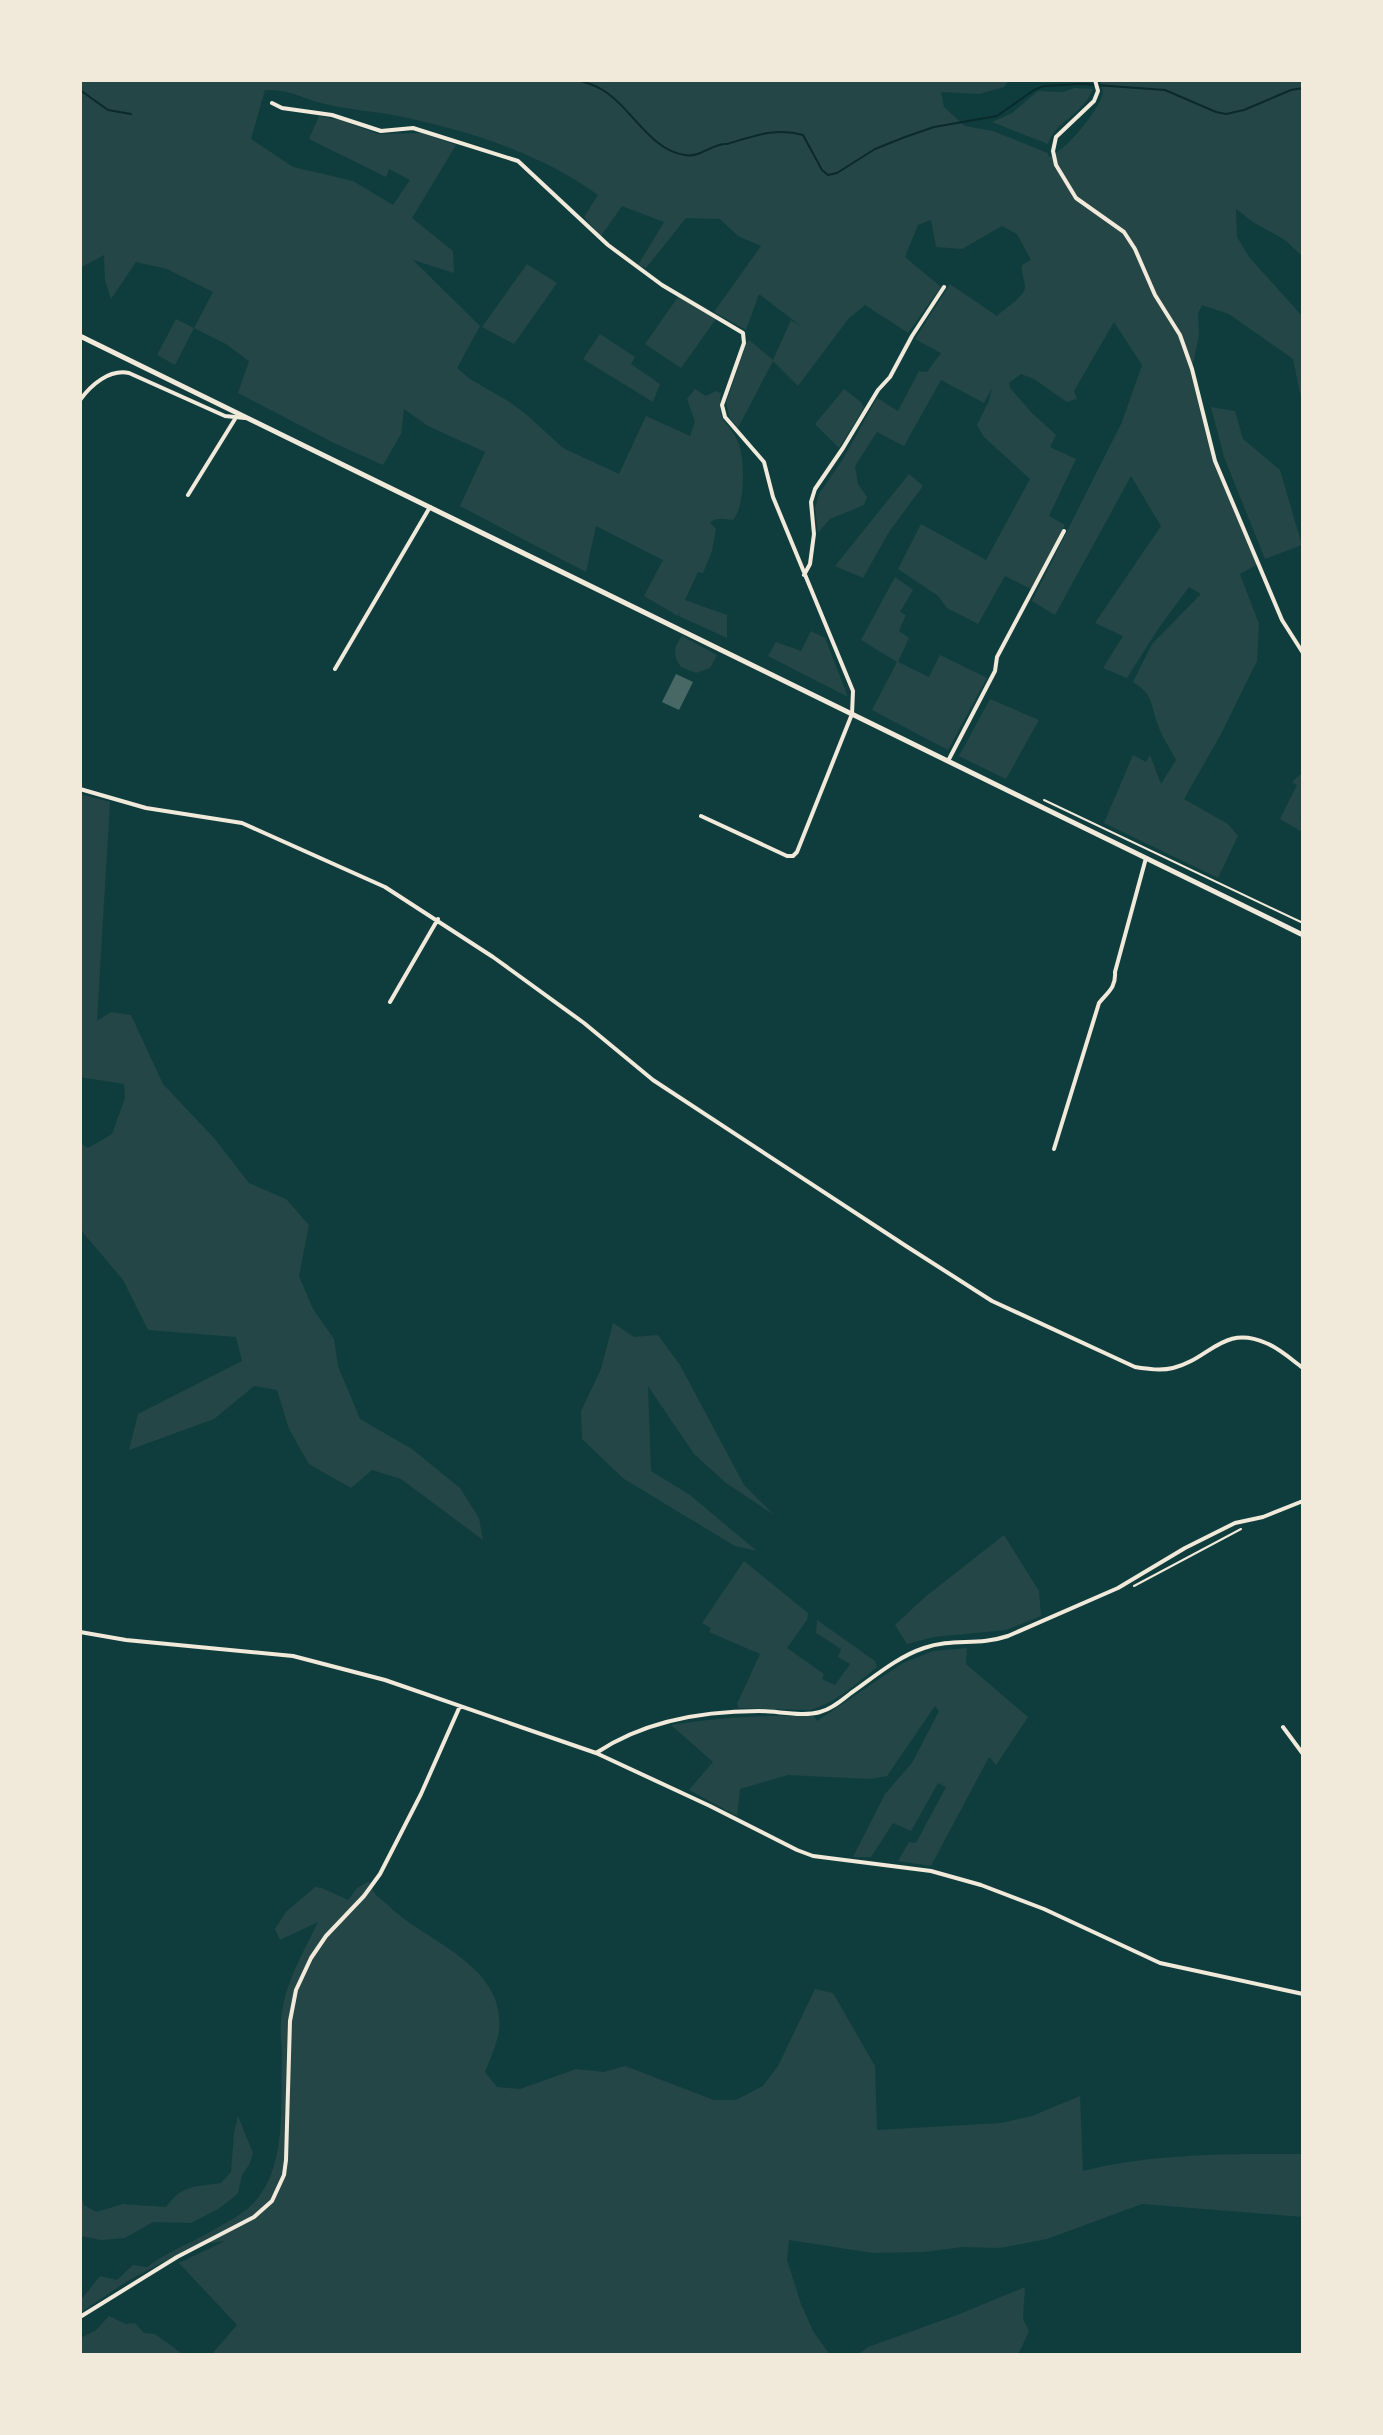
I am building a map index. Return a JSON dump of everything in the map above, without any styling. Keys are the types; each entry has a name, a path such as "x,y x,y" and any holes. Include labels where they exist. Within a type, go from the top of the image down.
{"street":[{"path":"1095,80 1098,91 1090,105 1056,137 1053,151 1056,165 1076,198 1124,232 1131,241 1150,287 1180,335 1196,382 1215,461 1282,620 1303,653"},
{"path":"272,103 282,108 332,115 381,131 413,128 518,161 608,245 662,285 743,333 744,343 722,405 725,417 764,462 773,497 853,691 852,714 793,856 701,816"},
{"path":"804,575 810,564 814,534 811,502 815,489 878,390 890,377 944,287"},
{"path":"80,336 1303,935"},
{"path":"80,400 93,384 120,371 225,416 247,418"},
{"path":"188,495 235,418"},
{"path":"335,669 430,507"},
{"path":"948,761 995,671 997,657 1064,531"},
{"path":"80,789 146,808 242,823 385,887 438,919 584,1023 653,1080 992,1301 1135,1367 1172,1369 1192,1361 1231,1337 1267,1343 1303,1368"},
{"path":"1054,1149 1099,1003 1116,982 1115,972 1146,858"},
{"path":"390,1002 438,919"},
{"path":"596,1753 633,1732 686,1718 754,1711 818,1713 898,1659 950,1642 989,1642 1008,1636 1118,1588 1185,1548 1235,1523 1263,1517 1303,1501"},
{"path":"80,1632 126,1640 303,1658 385,1680 596,1753 813,1856 931,1871 981,1885 1044,1909 1160,1963 1303,1994"},
{"path":"80,2317 177,2257 254,2217 272,2201 280,2187 286,2160 290,2021 296,1990 311,1958 326,1936 380,1874 421,1794 460,1706"},
{"path":"1283,1727 1303,1754"}],"path":[{"path":"1044,800 1303,923"},
{"path":"1118,1588 1138,1585 1249,1524"}],"shaded area":[{"path":"80,80 1009,80 1004,87 979,94 941,92 944,107 965,126 993,131 1048,153 1049,157 1072,139 1095,110 1103,93 1100,80 1303,80 1303,257 1285,240 1236,209 1237,237 1249,257 1303,317 1303,407 1293,359 1229,314 1202,305 1198,314 1199,335 1192,369 1215,461 1258,564 1240,574 1259,624 1257,661 1184,799 1228,824 1238,836 1218,878 1104,823 1133,755 1146,762 1150,755 1161,784 1176,760 1148,696 1133,682 1152,644 1201,594 1189,587 1127,678 1103,668 1123,636 1095,623 1161,526 1131,476 1055,615 1032,601 1122,422 1142,365 1114,322 1074,391 1077,399 1067,402 1034,379 1021,374 1009,383 1031,412 1056,435 1050,447 1076,459 1049,516 1065,525 1031,589 1005,576 978,624 947,608 938,596 898,569 921,524 986,560 1030,479 984,437 977,425 992,388 984,403 941,380 904,446 877,432 855,466 858,484 867,497 864,505 830,519 818,533 815,508 819,494 843,459 877,398 898,411 919,371 927,372 941,353 915,339 950,284 997,316 1025,289 1022,265 1031,260 1017,234 1002,226 962,249 936,247 931,220 918,225 905,257 941,287 908,333 865,305 849,318 798,386 773,361 738,428 730,418 726,403 746,344 749,340 773,360 791,320 802,327 759,294 746,330 714,312 761,246 738,236 720,219 686,218 646,268 638,265 664,222 622,206 601,236 584,217 598,195 527,155 476,136 424,122 265,90 251,139 293,167 353,181 393,205 410,180 389,169 386,177 309,139 319,116 378,134 422,133 456,145 412,218 453,251 454,273 413,260 480,326 457,368 527,415 563,448 619,474 646,416 690,436 695,422 687,399 695,389 706,396 716,391 721,393 722,418 741,453 742,495 733,520 718,519 710,523 716,529 712,551 703,573 698,572 685,600 727,615 727,638 679,616 680,611 678,616 644,596 663,560 596,526 586,572 460,506 485,452 428,426 404,409 401,434 383,465 238,393 249,361 226,344 194,328 213,292 167,269 136,262 111,299 105,280 104,255 80,268"},
{"path":"1075,88 1093,89 1082,106 1051,136 1048,144 992,122 1012,113 1038,91 1063,92"},
{"path":"527,264 557,283 514,344 482,327"},
{"path":"678,297 716,319 681,368 645,344"},
{"path":"176,319 194,328 175,365 157,355"},
{"path":"600,334 635,357 631,364 660,384 653,402 583,359"},
{"path":"844,389 864,408 839,448 815,424"},
{"path":"1211,407 1235,411 1243,439 1280,470 1302,545 1265,559 1224,457"},
{"path":"909,474 923,486 889,532 863,578 835,566"},
{"path":"895,577 913,590 900,612 906,615 899,631 909,638 898,662 929,677 940,655 987,678 948,750 872,710 897,662 861,640"},
{"path":"811,631 825,638 848,697 768,656 776,642 801,651"},
{"path":"682,636 717,655 710,668 696,673 681,667 675,652"},
{"path":"990,699 1039,720 1006,779 959,756"},
{"path":"1303,772 1302,832 1280,819 1297,785 1292,782"},
{"path":"80,794 110,802 97,1021 111,1012 131,1015 163,1084 214,1138 249,1183 286,1199 309,1225 299,1276 313,1309 334,1339 338,1366 360,1419 412,1449 460,1488 479,1518 483,1540 401,1479 372,1470 351,1488 309,1464 289,1429 277,1390 254,1386 214,1419 129,1450 138,1414 242,1361 236,1337 148,1330 123,1280 80,1229 80,1143 88,1148 112,1134 125,1098 124,1084 80,1077"},
{"path":"613,1323 634,1337 658,1335 680,1365 744,1485 774,1515 726,1483 694,1454 648,1386 651,1471 690,1495 757,1551 735,1546 624,1479 582,1439 581,1411 601,1369"},
{"path":"1004,1535 1039,1591 1041,1616 1006,1630 934,1637 907,1644 895,1625 925,1597"},
{"path":"744,1561 808,1613 807,1620 787,1648 824,1674 822,1679 835,1685 850,1664 838,1657 841,1649 816,1633 817,1620 875,1661 877,1667 837,1698 810,1710 739,1708 737,1704 760,1654 709,1632 711,1628 702,1623"},
{"path":"967,1648 966,1664 1028,1717 996,1765 989,1757 931,1866 898,1861 909,1842 916,1843 946,1787 938,1783 911,1831 893,1823 871,1857 853,1857 885,1794 912,1763 939,1711 935,1706 887,1776 869,1779 788,1775 740,1789 737,1816 689,1790 713,1762 671,1725 760,1716 814,1716 817,1721 903,1663 933,1651"},
{"path":"369,1881 378,1896 407,1921 462,1959 491,1989 498,2009 499,2031 485,2072 497,2087 520,2089 576,2069 604,2072 625,2066 714,2100 736,2100 763,2086 778,2066 815,1989 833,1993 875,2066 877,2130 1001,2123 1032,2116 1080,2096 1083,2171 1165,2158 1303,2154 1303,2217 1142,2204 1047,2239 1000,2248 962,2247 924,2252 873,2253 789,2240 787,2260 801,2304 813,2331 830,2355 211,2355 237,2325 179,2263 225,2241 197,2245 126,2282 80,2313 80,2301 100,2276 117,2280 133,2265 147,2267 233,2219 257,2199 274,2167 278,2148 281,2032 285,1998 318,1922 280,1940 275,1929 286,1912 315,1887 348,1900 357,1888"},
{"path":"238,2116 253,2153 242,2175 238,2193 233,2198 191,2223 153,2222 125,2238 101,2240 80,2236 80,2193 84,2205 96,2212 123,2204 166,2207 184,2190 221,2183 231,2172"},
{"path":"1025,2287 1023,2319 1029,2331 1018,2355 857,2355 868,2347"},
{"path":"109,2316 126,2324 135,2323 144,2333 155,2334 184,2355 80,2355 80,2338 95,2331"}],"building":[{"path":"676,674 693,682 679,710 662,702"}],"waterway":[{"path":"577,80 612,97 651,136 672,151 691,155 774,132 793,133 803,135 822,170 828,175 837,173 875,149 905,137 934,127 997,116 1044,86 1082,84 1165,90 1226,114 1303,88"},
{"path":"80,90 108,110 131,114"}]}
